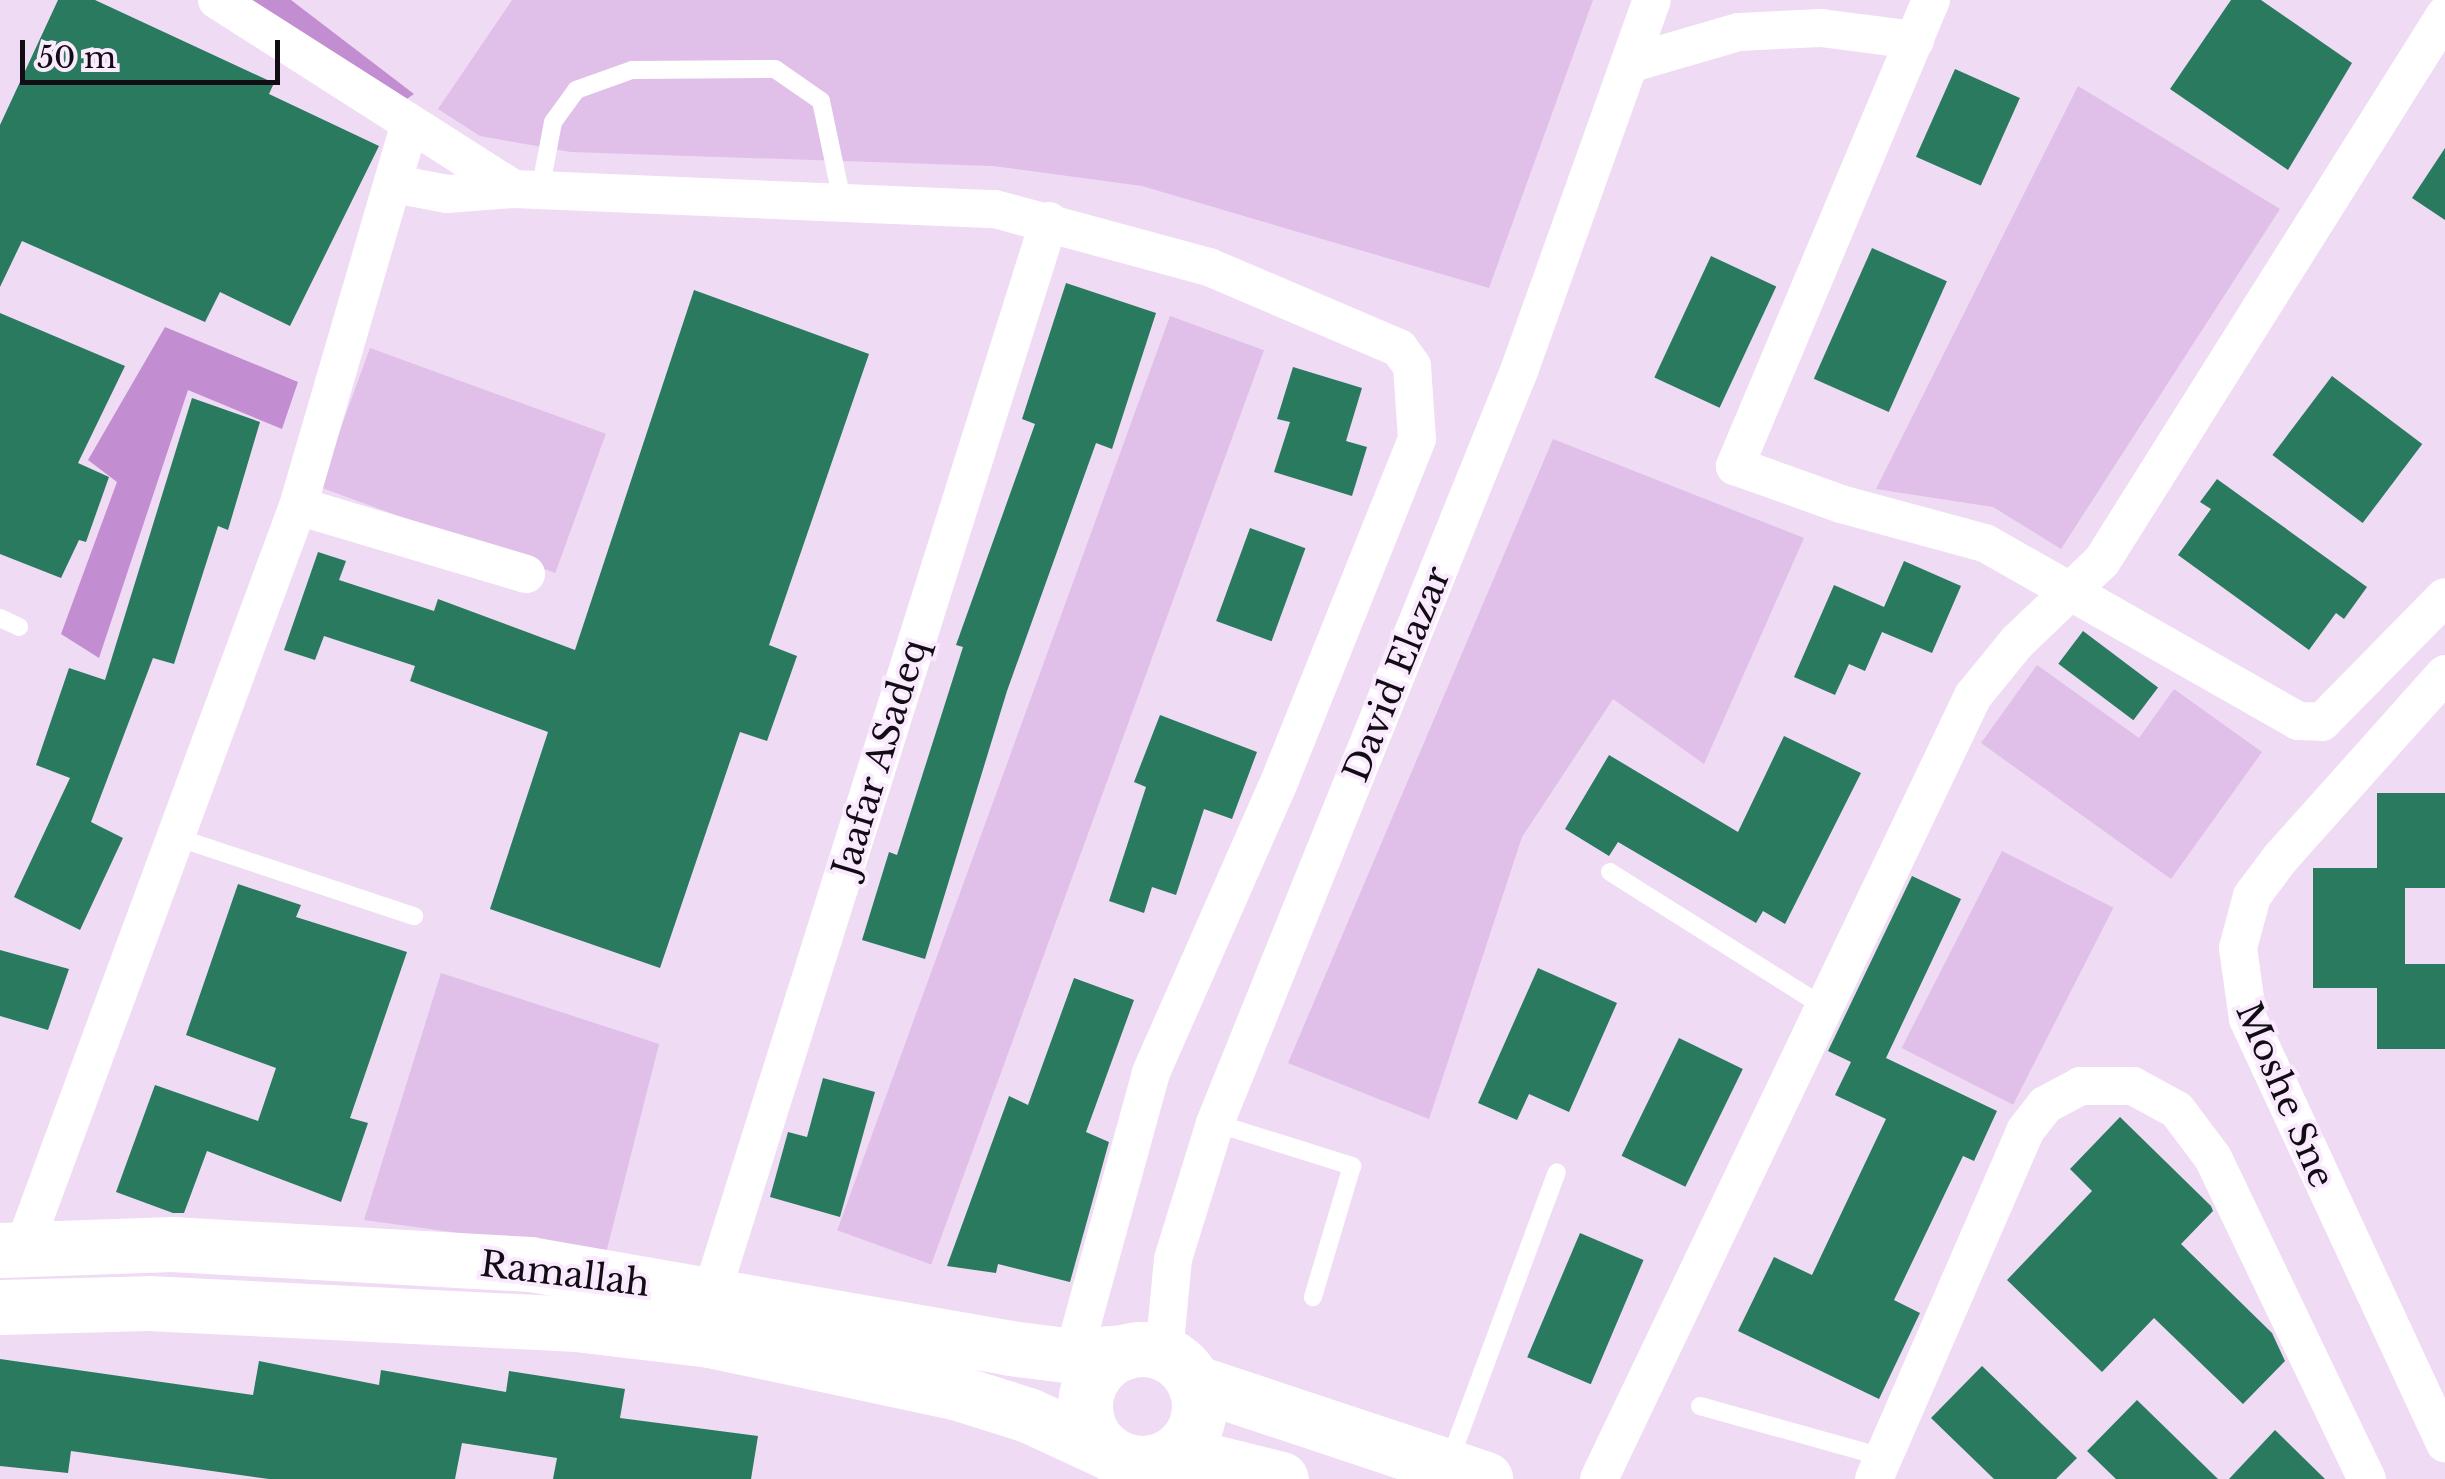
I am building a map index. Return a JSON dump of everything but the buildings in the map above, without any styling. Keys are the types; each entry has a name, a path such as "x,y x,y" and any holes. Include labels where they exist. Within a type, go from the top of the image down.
{"highway":[{"name":"Ramallah","path":"12,1250 172,1244 530,1264 1139,1361 1466,1474"},
{"name":"Ramallah","path":"0,1306 167,1304 576,1324 695,1338 955,1392 1148,1461 1281,1479"},
{"path":"1139,1361 1197,1422 1148,1461 1092,1436 1086,1397 1094,1376 1139,1361"}],"street":[{"path":"217,0 410,124 527,190"},
{"name":"David Elazar","path":"1139,1361 1215,1123 1519,371 1652,0"},
{"path":"1932,0 1736,466 1841,504 1985,543 2298,721 2322,722 2445,596"},
{"path":"1599,1479 1974,696 2070,591 2102,562 2445,15"},
{"path":"1632,63 1739,32 1821,28 1915,40"},
{"path":"12,1250 176,837 298,506 410,124"},
{"path":"395,184 446,194 527,190 994,209 1209,267 1399,348 1412,366 1417,440 1280,780 1151,1073 1139,1361"},
{"name":"Jaafar ASadeq","path":"711,1295 1049,221"},
{"path":"298,506 526,574"},
{"name":"Moshe Sne","path":"2445,674 2272,869 2252,896 2238,948 2248,1020 2445,1444"},
{"path":"1879,1468 2025,1131 2045,1105 2080,1086 2133,1086 2177,1110 2213,1158 2367,1479"}],"lane":[{"path":"527,190 553,122 576,90 632,70 775,69 821,101 844,205"},
{"path":"0,618 18,627"},
{"path":"176,837 414,916"},
{"path":"1610,872 1824,1007"},
{"path":"1215,1123 1352,1166 1313,1297"},
{"path":"1466,1474 1557,1172"},
{"path":"1700,1406 1879,1468"}],"shaded area":[{"path":"245,0 291,0 414,94 398,105"},
{"path":"512,0 1593,0 1489,288 1142,186 993,166 571,152 480,136 438,109"},
{"path":"2078,86 2280,209 2061,549 1993,507 1876,489"},
{"path":"1170,316 1264,350 931,1265 837,1230"},
{"path":"165,327 298,382 282,429 188,390 99,658 61,634 117,482 88,460"},
{"path":"370,348 606,434 555,573 319,487"},
{"path":"1553,439 1804,538 1704,764 1613,699 1522,837 1429,1119 1288,1063"},
{"path":"2037,665 2139,738 2174,689 2262,752 2171,879 1981,743"},
{"path":"2002,851 2113,908 2013,1105 1902,1048"},
{"path":"441,973 659,1044 606,1253 364,1220"}]}
